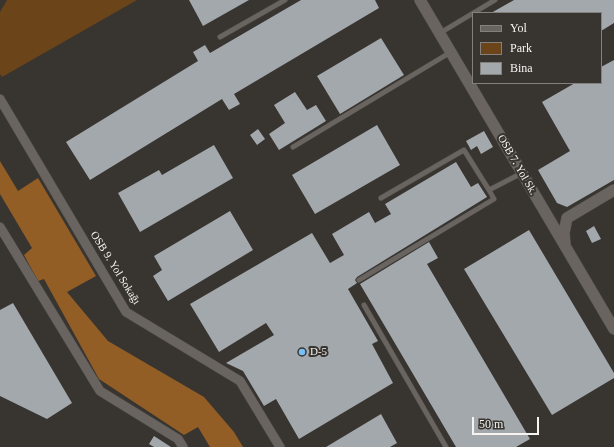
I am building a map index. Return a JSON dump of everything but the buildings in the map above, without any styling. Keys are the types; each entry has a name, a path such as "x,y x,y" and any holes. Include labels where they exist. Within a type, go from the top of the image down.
{"street":[{"name":"OSB 7. Yol Sk.","path":"420,0 614,329"},
{"name":"OSB 9. Yol Sokağı","path":"0,99 126,312 240,381 280,447"},
{"path":"545,212 552,216 567,218 613,191"},
{"path":"565,244 564,233 567,218"},
{"path":"1,233 100,391 178,439 183,447"}],"lane":[{"path":"220,37 285,0"},
{"path":"475,12 495,0"},
{"path":"440,33 472,14"},
{"path":"293,147 451,52"},
{"path":"359,280 494,199 464,150 381,198"},
{"path":"489,190 522,173"},
{"path":"364,305 446,447"}],"green space":[{"path":"7,0 137,0 2,77 0,74 0,12"}],"shaded area":[{"path":"0,161 18,191 38,178 96,276 67,292 108,341 204,397 234,432 243,447 210,447 198,427 184,435 99,379 44,279 38,281 24,255 32,248 0,194"}],"place":[{"name":"D-5","path":"302,352"}]}
